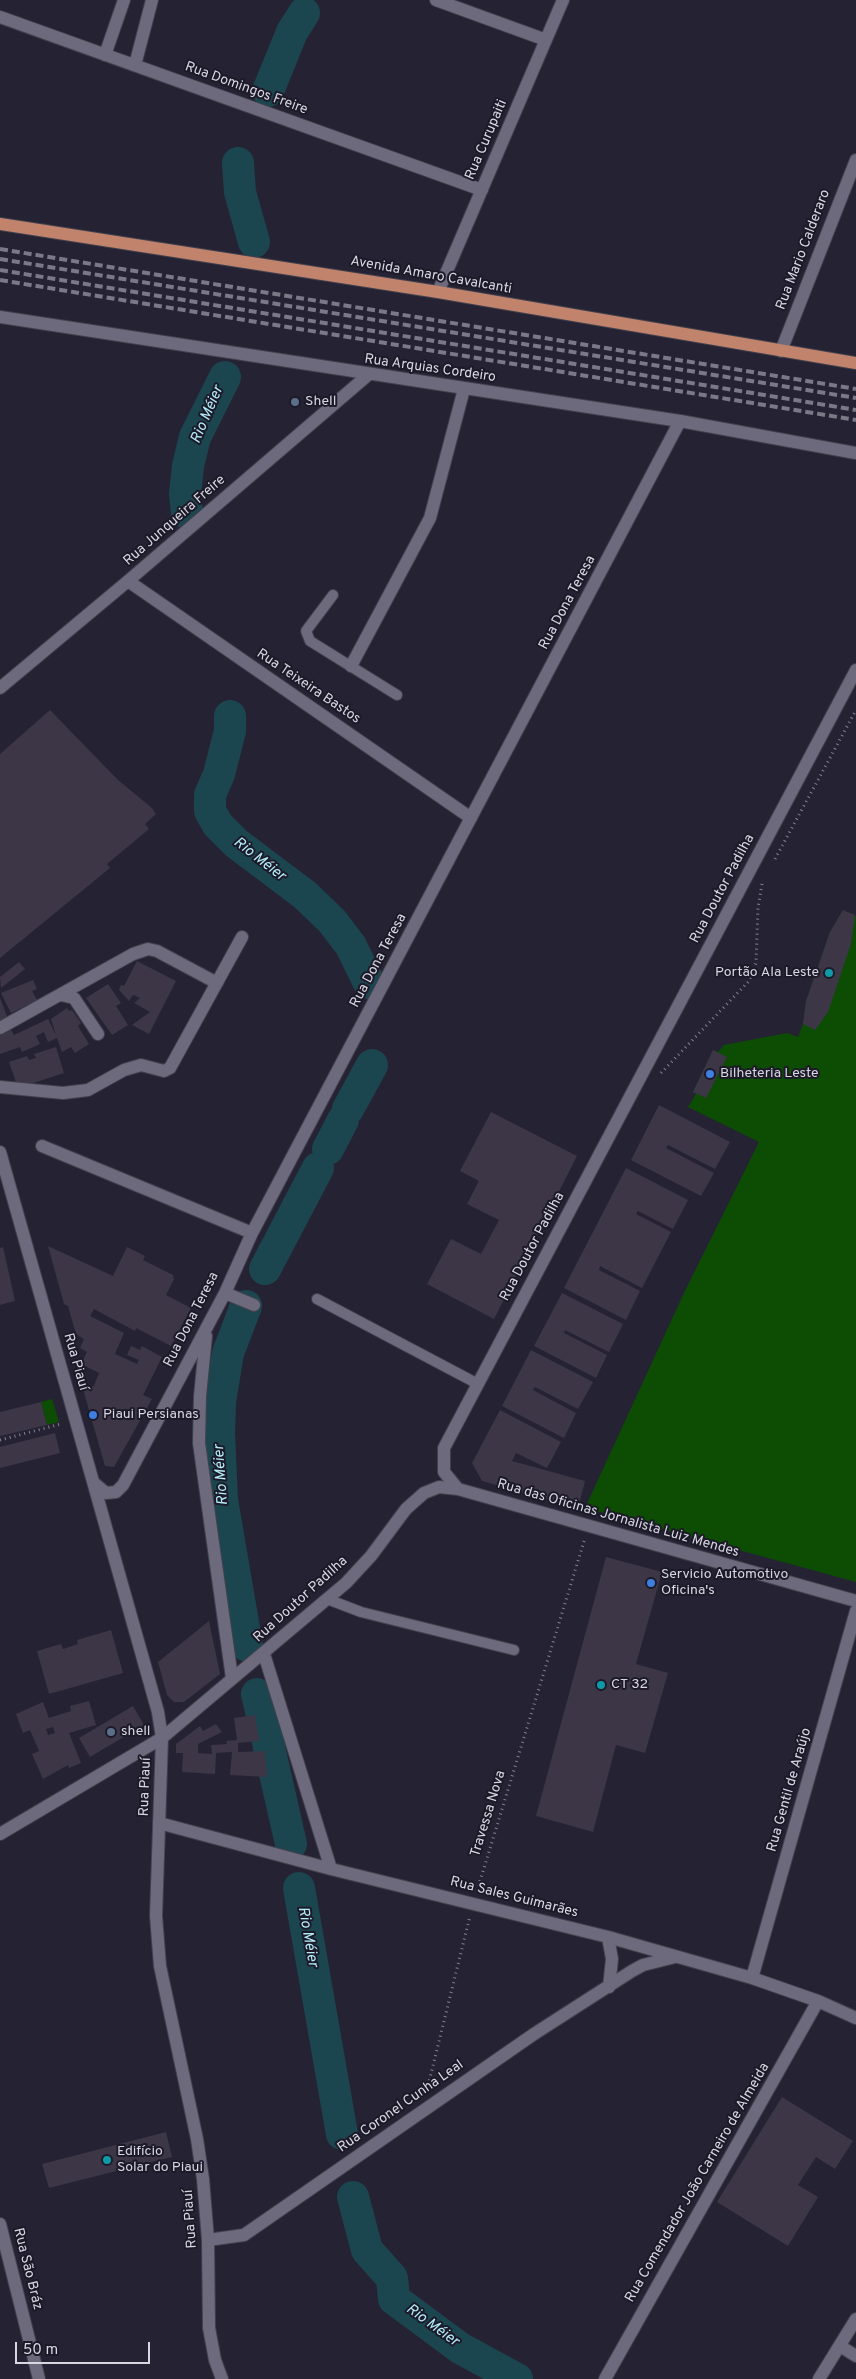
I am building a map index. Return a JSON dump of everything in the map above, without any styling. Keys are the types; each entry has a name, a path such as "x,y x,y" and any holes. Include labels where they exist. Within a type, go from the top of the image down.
{"main road":[{"name":"Avenida Amaro Cavalcanti","path":"0,224 438,292 856,363"}],"street":[{"path":"105,55 124,0"},
{"path":"135,65 152,0"},
{"path":"436,0 546,40"},
{"name":"Rua Curupaiti","path":"438,292 563,0"},
{"name":"Rua Domingos Freire","path":"0,18 482,190"},
{"name":"Rua Mario Calderaro","path":"781,351 856,160"},
{"name":"Rua Arquias Cordeiro","path":"0,317 368,375 680,421 856,453"},
{"name":"Rua Junqueira Freire","path":"0,688 368,375"},
{"path":"350,666 430,518 464,389"},
{"name":"Rua Dona Teresa","path":"94,1484 106,1493 116,1492 123,1485 225,1293 252,1234 680,421"},
{"name":"Rua Teixeira Bastos","path":"128,581 471,818"},
{"name":"Rua Doutor Padilha","path":"458,1489 444,1472 444,1448 856,670"},
{"path":"0,1087 63,1093 88,1090 124,1070 141,1066 164,1071 170,1068 242,936"},
{"path":"0,1028 138,952 148,949 157,951 217,983"},
{"path":"61,995 74,998 98,1034"},
{"path":"42,1146 252,1234"},
{"name":"Rua Piauí","path":"0,1152 152,1689 162,1738 156,1916 160,1966 197,2139 203,2178 208,2240 209,2328 215,2360 222,2379"},
{"path":"225,1293 242,1298 254,1305"},
{"path":"206,1328 200,1396 199,1443 232,1678"},
{"name":"Rua Doutor Padilha","path":"0,1834 162,1738 346,1583 371,1556 406,1509 424,1493 439,1487 458,1489"},
{"name":"Rua das Oficinas Jornalista Luiz Mendes","path":"458,1489 856,1601"},
{"name":"Rua Gentil de Araújo","path":"752,1978 856,1611"},
{"path":"264,1654 331,1868"},
{"name":"Rua Sales Guimarães","path":"160,1823 608,1937 752,1978 818,2001 856,2018"},
{"path":"608,1937 612,1959 609,1987"},
{"name":"Rua Coronel Cunha Leal","path":"208,2240 244,2235 534,2034 643,1965 675,1957"},
{"name":"Rua Comendador João Carneiro de Almeida","path":"604,2379 818,2001"},
{"name":"Rua São Bráz","path":"0,2224 39,2379"},
{"path":"819,2379 856,2319"},
{"path":"840,2346 856,2356"}],"lane":[{"path":"333,595 306,631 310,640 397,695"},
{"path":"317,1298 478,1384"},
{"path":"328,1599 361,1612 514,1650"}],"path":[{"path":"772,864 856,710"},
{"path":"658,1076 749,981 756,963 758,908 760,887 763,881"},
{"path":"0,1440 76,1420"},
{"name":"Travessa Nova","path":"422,2111 473,1904 589,1526"}],"green space":[{"path":"843,910 856,916 856,1582 585,1508 684,1293 759,1142 688,1107 696,1094 693,1092 713,1050 718,1052 724,1045 787,1033 798,1037 803,1024 806,1001 830,932"},
{"path":"52,1399 59,1422 47,1425 41,1402"}],"building":[{"path":"50,710 118,780 152,808 156,814 145,824 149,829 107,864 110,868 0,958 0,754"},
{"name":"Portão Ala Leste","path":"843,910 855,915 851,944 828,1012 815,1030 803,1024 806,1001 830,932"},
{"path":"137,961 176,981 149,1034 132,1025 150,1012 134,1003 140,998 133,995 129,1001 119,990 121,985 124,986"},
{"path":"19,962 25,969 1,988 0,977"},
{"path":"33,980 37,989 32,991 37,1000 11,1013 1,993"},
{"path":"108,984 121,1003 116,1006 128,1025 112,1035 86,998"},
{"path":"0,998 8,1019 0,1023"},
{"path":"67,1008 69,1011 72,1010 81,1023 78,1026 89,1044 75,1053 71,1047 62,1052 57,1038 48,1042 44,1032 36,1036 40,1044 22,1052 20,1047 0,1054 0,1033 10,1028 14,1035 48,1019 56,1035 51,1019"},
{"path":"56,1047 64,1073 18,1088 9,1062 27,1056 29,1060 36,1058 34,1054"},
{"name":"Bilheteria Leste","path":"713,1050 727,1057 706,1098 693,1092"},
{"path":"659,1105 730,1142 715,1169 668,1145 666,1148 714,1173 701,1196 631,1160"},
{"path":"491,1112 577,1156 494,1319 427,1284 451,1239 481,1254 499,1220 467,1204 479,1181 460,1171"},
{"path":"626,1168 688,1200 673,1229 638,1211 636,1214 671,1232 642,1288 600,1266 599,1270 640,1291 626,1320 564,1288"},
{"path":"48,1246 113,1276 127,1247 145,1256 143,1260 173,1275 174,1279 166,1295 191,1308 171,1346 136,1328 135,1331 94,1309 90,1316 124,1333 115,1354 137,1364 139,1360 127,1355 131,1346 140,1350 142,1346 162,1357 143,1395 152,1399 114,1467 105,1466 83,1389 94,1386 99,1373 81,1364 87,1352 80,1348 84,1339 76,1334 68,1306 64,1304"},
{"path":"3,1247 15,1301 0,1305 0,1248"},
{"path":"562,1293 623,1324 609,1352 565,1330 564,1333 607,1355 596,1378 534,1346"},
{"path":"531,1350 593,1382 578,1409 535,1387 533,1390 576,1413 564,1438 502,1406"},
{"path":"41,1402 47,1425 0,1436 0,1412"},
{"path":"500,1410 561,1442 547,1468 516,1453 512,1461 585,1481 578,1508 482,1481 472,1463"},
{"path":"55,1433 60,1453 0,1468 0,1447"},
{"name":"CT 32","path":"606,1557 662,1572 636,1664 668,1673 645,1753 616,1745 593,1832 536,1816"},
{"path":"209,1621 220,1674 184,1702 174,1702 167,1695 158,1662"},
{"path":"111,1630 123,1673 49,1694 37,1651 61,1644 63,1649 78,1644 77,1640"},
{"path":"89,1701 96,1725 69,1733 81,1763 69,1768 68,1765 43,1779 32,1754 39,1751 30,1730 23,1733 16,1714 43,1702 49,1718 71,1711 70,1706","holes":["53,1727 55,1733 48,1735 46,1729"]},
{"name":"shell","path":"133,1706 144,1725 90,1757 79,1738"},
{"path":"255,1715 259,1741 238,1743 238,1752 265,1751 267,1777 230,1775 232,1752 216,1753 215,1774 182,1772 183,1753 176,1753 176,1744 200,1726 203,1731 216,1724 222,1732 198,1744 198,1753 212,1754 211,1745 227,1744 226,1741 237,1740 234,1718"},
{"path":"782,2097 853,2141 835,2169 816,2157 798,2185 818,2197 788,2246 717,2202"},
{"name":"Edifício Solar do Piaui","path":"166,2132 172,2157 49,2188 42,2164"}],"waterway":[{"name":"Rio Méier","path":"268,91 292,32 304,13"},
{"name":"Rio Méier","path":"238,163 240,192 254,242"},
{"name":"Rio Méier","path":"187,513 185,494 188,466 195,437 225,377"},
{"name":"Rio Méier","path":"230,716 230,731 219,774 210,795 210,811 218,825 236,843 305,895 332,921 351,946 369,983"},
{"name":"Rio Méier","path":"348,1109 372,1065"},
{"name":"Rio Méier","path":"328,1149 343,1120"},
{"name":"Rio Méier","path":"265,1269 318,1168"},
{"name":"Rio Méier","path":"246,1306 228,1353 220,1402 219,1433 222,1500 247,1646"},
{"name":"Rio Méier","path":"257,1694 291,1844"},
{"name":"Rio Méier","path":"299,1888 342,2134"},
{"name":"Rio Méier","path":"353,2197 367,2250 392,2278 394,2299 460,2348 517,2379"}],"railway":[{"path":"0,249 856,389"},
{"path":"0,259 856,398"},
{"path":"0,270 856,410"},
{"path":"0,280 856,420"}],"place":[{"name":"Shell","path":"295,402"},
{"name":"Portão Ala Leste","path":"829,973"},
{"name":"Bilheteria Leste","path":"710,1074"},
{"name":"Piaui Persianas","path":"93,1415"},
{"name":"Servicio Automotivo Oficina's","path":"651,1583"},
{"name":"CT 32","path":"601,1685"},
{"name":"shell","path":"111,1732"},
{"name":"Edifício Solar do Piaui","path":"107,2160"}]}
